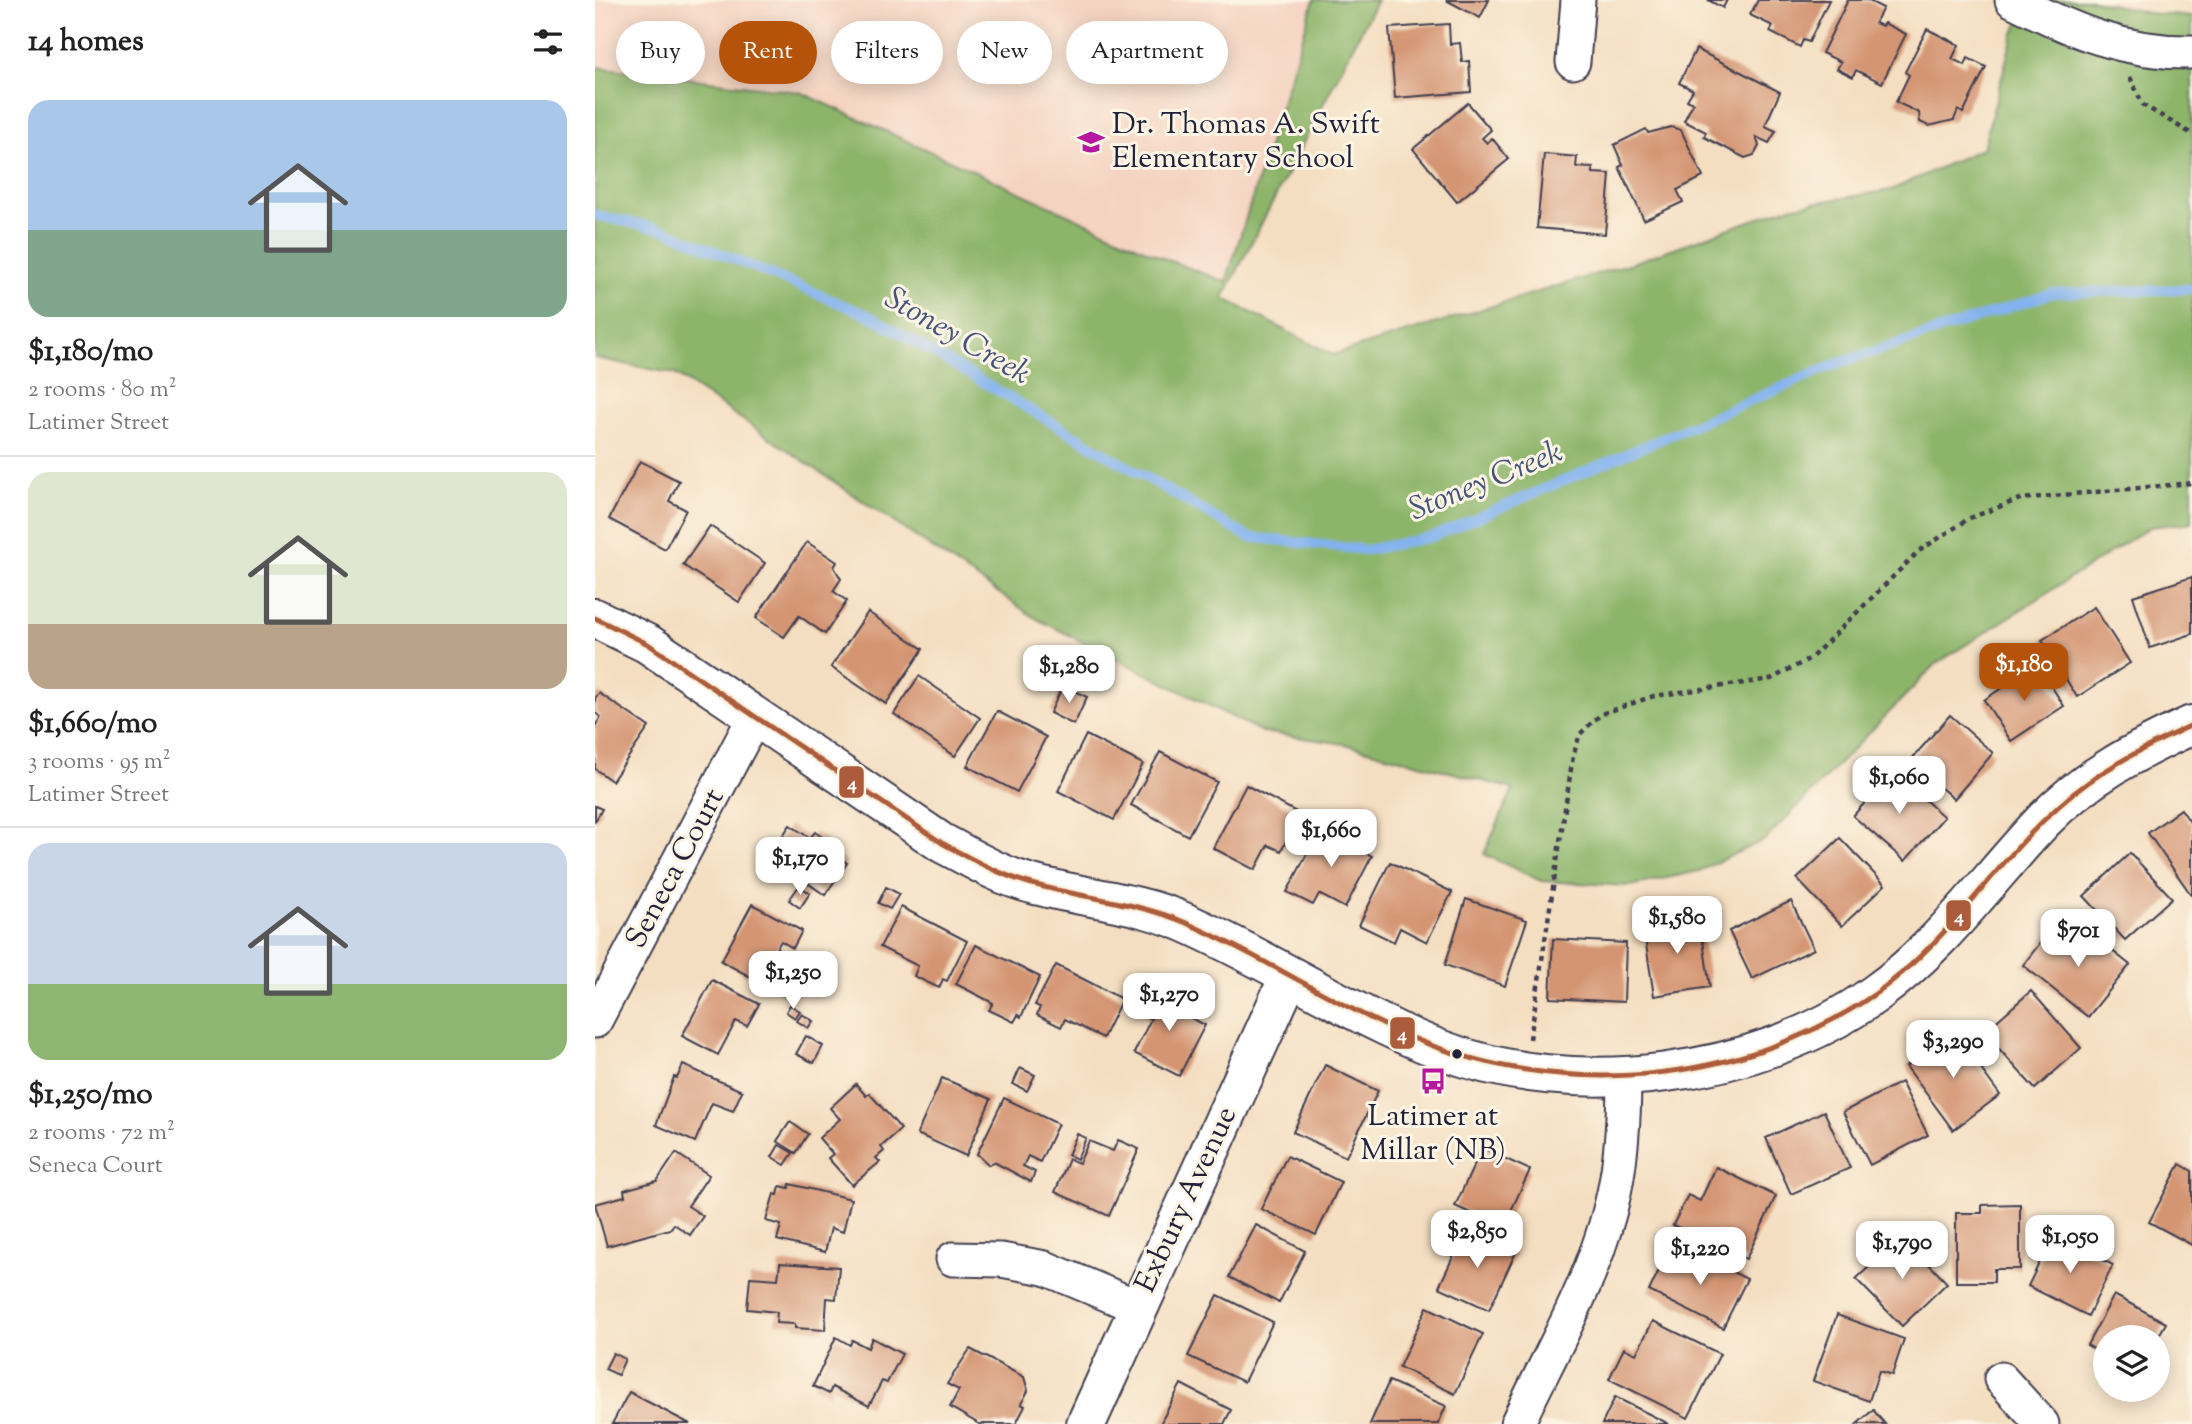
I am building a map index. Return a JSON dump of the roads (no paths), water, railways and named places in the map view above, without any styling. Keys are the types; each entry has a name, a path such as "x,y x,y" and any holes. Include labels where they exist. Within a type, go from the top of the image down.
{"street":[{"path":"1573,62 1578,0"},
{"path":"2012,0 2074,30 2121,46 2166,52 2192,52"},
{"path":"595,618 647,644 941,843 988,867 1030,884 1146,908 1186,923 1289,977 1441,1050 1528,1070 1624,1076 1719,1064 1770,1049 1873,996 1921,957 1958,920 2045,819 2094,779 2146,746 2192,726"},
{"name":"Seneca Court","path":"595,1021 755,716"},
{"name":"Exbury Avenue","path":"1086,1424 1289,977"},
{"path":"1517,1424 1604,1232 1614,1192 1623,1121 1624,1076"},
{"path":"953,1259 1001,1261 1045,1268 1138,1307"},
{"path":"2001,1379 2042,1424"}],"waterway":[{"name":"Stoney Creek","path":"595,215 665,230 870,316 1248,537 1367,550 1432,537 1836,364 2053,293 2192,289"}],"place":[{"name":"Dr. Thomas A. Swift Elementary School","path":"1091,142"},
{"name":"Latimer at Millar (NB)","path":"1433,1081"}]}
